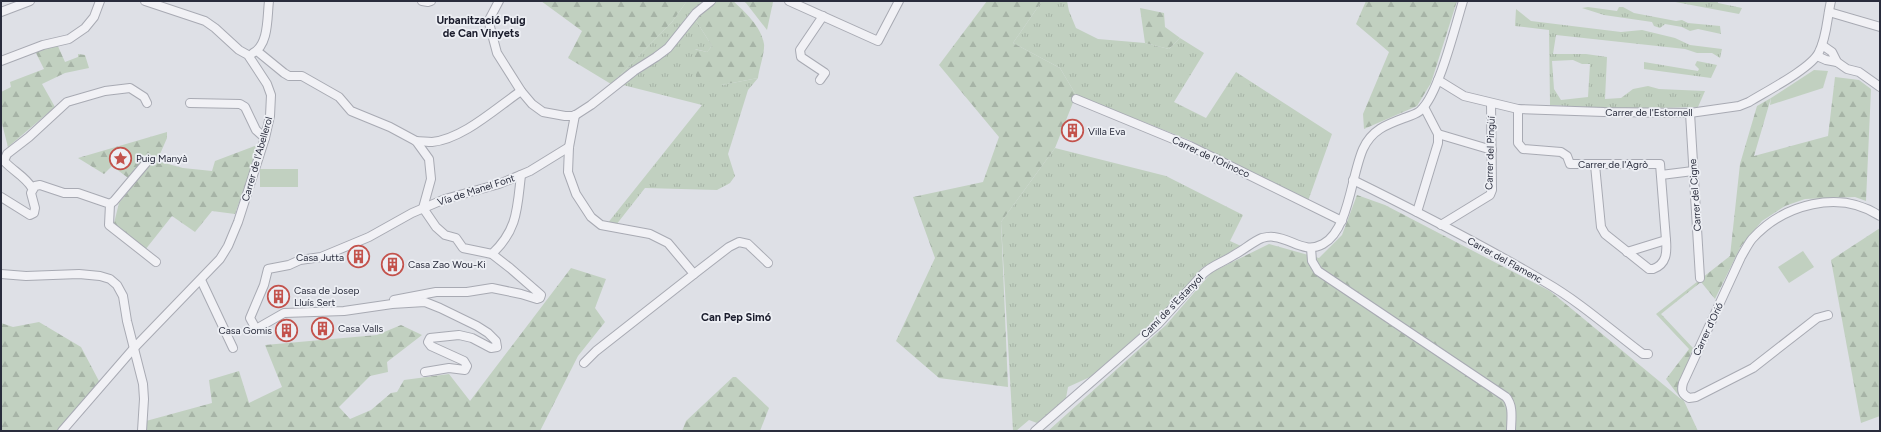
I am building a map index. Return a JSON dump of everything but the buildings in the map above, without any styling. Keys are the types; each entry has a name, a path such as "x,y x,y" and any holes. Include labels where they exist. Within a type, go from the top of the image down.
{"street":[{"path":"1,12 30,1"},
{"path":"1,61 43,45 69,39 85,28 94,17 100,1"},
{"name":"Carrer de l'Abellerol","path":"62,431 134,348 220,259 228,246 238,222 265,138 270,116 271,94 267,84 248,55 205,21 145,1"},
{"path":"248,55 257,51 263,42 269,1"},
{"path":"422,1 431,1"},
{"path":"499,1 489,23 497,53 521,91 532,104 544,112 565,116 575,115 668,48 696,13 711,1"},
{"path":"795,2 878,41 899,1"},
{"path":"1463,1 1438,80 1424,107 1415,114 1380,127 1375,131 1363,149 1342,221 1332,237 1322,244 1311,248 1312,261 1318,271 1506,397 1510,402 1511,431"},
{"name":"Carrer de l'Estornell","path":"1438,80 1464,96 1518,109 1690,113 1739,106 1749,102 1806,67 1817,56 1822,45 1831,1"},
{"path":"1829,12 1880,27"},
{"path":"820,80 825,73 801,57 800,50 823,16"},
{"path":"1822,45 1832,52 1837,62"},
{"path":"257,51 289,76 302,76 339,97 351,110 390,127 416,141 432,142 450,138 463,131 521,91"},
{"path":"1817,56 1826,60 1837,62 1847,69 1859,72 1880,87"},
{"path":"1,197 30,215 34,213 35,208 31,193 32,188 28,181 4,161 7,154 39,128 67,102 105,91 130,88 144,97 147,102"},
{"name":"Carrer de l'Orinoco","path":"1076,98 1190,146 1342,221"},
{"path":"190,103 240,104 245,107 256,130 265,138"},
{"name":"Carrer del Pingüí","path":"1441,225 1490,195 1492,190 1492,103"},
{"path":"1417,212 1438,143 1438,134 1424,107"},
{"name":"Carrer de l'Agrò","path":"1518,109 1518,143 1523,149 1561,152 1567,156 1570,164 1660,164 1666,258 1660,265 1653,269 1649,269 1627,252"},
{"name":"Carrer del Cigne","path":"1690,113 1700,278"},
{"path":"575,115 569,147 568,172 576,194 591,217 601,225 650,234 668,243 694,274"},
{"path":"1438,134 1492,150"},
{"path":"384,305 387,301 436,292 467,292 492,288 540,298 541,295 492,254 463,248 456,238 445,235 436,227 423,208 431,179 429,159 416,141"},
{"name":"Vía de Manel Font","path":"384,305 344,311 284,313 256,328 250,318 264,285 268,269 289,265 300,260 321,257 369,237 423,208 445,199 499,184 530,172 569,147"},
{"path":"146,163 110,204 109,225 156,262"},
{"path":"1594,164 1602,232 1627,252 1666,240"},
{"path":"1661,175 1694,171"},
{"path":"492,254 502,244 513,226 521,175"},
{"name":"Carrer del Flamenc","path":"1353,180 1417,212 1546,282 1569,297 1642,354 1648,354"},
{"path":"32,188 35,186 40,186 64,193 84,194 110,204"},
{"name":"Carrer d'Orió","path":"1828,314 1817,318 1753,368 1696,397 1689,398 1684,395 1682,390 1683,383 1741,258 1752,240 1766,226 1784,214 1822,202 1839,202 1859,206 1880,216"},
{"name":"Camí de s'Estanyol","path":"1035,431 1155,327 1203,274 1212,267 1231,258 1255,242 1268,237 1279,238 1299,247 1311,248"},
{"path":"584,363 596,351 729,247 739,242 748,244 768,262"},
{"path":"1,274 26,276 79,274 100,276 110,279 117,285 123,296 143,384 144,400 142,431"},
{"path":"201,280 233,348"},
{"path":"384,305 425,302 477,326 488,333 496,341 497,346 491,348 472,338 459,335 430,338 428,342 431,346 464,361 468,366 465,370 449,368 425,372"}],"green space":[{"path":"541,1 687,1 672,22 611,84 568,58 582,31"},
{"path":"687,1 704,1 658,52 647,61 611,84 672,22"},
{"path":"717,1 733,1 752,20 760,31 764,47 758,78 722,85 696,77 694,49 707,52 712,46 695,19"},
{"path":"743,1 773,2 767,30 746,3"},
{"path":"987,1 1042,1 1013,43 1060,68 1076,95 1055,148 1001,222 1008,387 939,378 896,341 935,258 913,197 983,182 999,137 939,65"},
{"path":"1042,1 1067,1 1069,11 1076,28 1098,39 1145,43 1169,49 1180,38 1204,53 1174,102 1206,118 1236,72 1332,134 1308,201 1189,140 1076,95 1060,68 1013,43"},
{"path":"1366,1 1457,1 1431,83 1417,106 1364,129 1363,114 1389,52 1356,24"},
{"path":"1670,1 1718,1 1718,3 1742,8 1739,14"},
{"path":"1588,7 1617,11 1619,7 1623,7 1634,13 1676,21 1682,20 1688,23 1720,26 1721,34 1698,29 1690,31 1682,27 1665,24 1660,28 1654,26 1652,22 1604,15 1582,8"},
{"path":"1140,8 1164,13 1165,27 1180,38 1169,49 1145,43"},
{"path":"1516,9 1531,21 1621,32 1642,30 1675,38 1690,45 1722,49 1720,58 1712,53 1697,53 1685,49 1556,35 1553,54 1586,54 1607,57 1605,99 1621,98 1633,89 1648,86 1659,89 1705,91 1698,107 1620,109 1550,105 1549,30 1515,26","holes":["1573,60 1582,64 1590,64 1588,97 1561,100 1554,89 1552,61"]},
{"path":"695,19 712,46 707,52 695,49 722,85 758,78 748,90 728,154 735,176 730,183 717,190 645,188 616,225 607,224 702,105 623,85 672,49"},
{"path":"57,44 65,62 78,57 78,54 85,55 89,68 65,73 42,84 55,107 8,147 1,120 1,92 11,87 10,82 44,69 35,51"},
{"path":"1697,61 1717,65 1711,78 1644,69 1644,62 1698,71 1699,69 1695,65"},
{"path":"1814,70 1828,71 1823,88 1770,105 1771,98"},
{"path":"1835,77 1859,80 1871,89 1866,201 1855,197 1805,199 1785,206 1762,221 1741,246 1715,299 1701,282 1661,314 1693,348 1678,388 1698,431 1048,431 1166,325 1212,272 1269,244 1319,258 1342,235 1357,195 1385,205 1550,291 1682,400 1666,379 1689,349 1656,314 1730,256 1740,164 1757,106 1771,98 1754,156 1828,136"},
{"path":"167,132 167,138 157,161 183,168 212,171 215,161 260,144 235,214 212,211 195,232 172,216 145,250 114,223 119,203 135,183 112,166 104,174 78,158"},
{"path":"1055,148 1166,176 1243,215 1230,241 1241,246 1202,268 1159,317 1090,377 1068,387 1066,398 1037,423 1029,420 1016,431 1013,431 1001,222"},
{"path":"260,169 298,169 298,187 260,187"},
{"path":"1880,228 1880,416 1861,423 1831,260"},
{"path":"1803,251 1814,267 1789,283 1778,267"},
{"path":"571,268 606,279 595,308 605,322 578,356 540,431 141,431 146,421 212,403 209,380 239,371 249,403 282,387 265,345 377,335 401,325 422,335 387,362 388,372 370,376 339,407 350,419 371,410 391,393 397,392 404,380 449,374 470,401"},
{"path":"39,322 81,347 100,383 57,431 1,431 1,323 13,327"},
{"path":"733,377 736,377 769,408 760,431 682,431 686,421"}],"place":[{"name":"Villa Eva","path":"1072,131"},
{"name":"Puig Manyà","path":"120,158"},
{"name":"Casa Jutta","path":"359,257"},
{"name":"Casa Zao Wou-Ki","path":"393,264"},
{"name":"Casa de Josep Lluís Sert","path":"279,296"},
{"name":"Casa Valls","path":"322,328"},
{"name":"Casa Gomis","path":"287,330"}],"district":[{"name":"Urbanització Puig de Can Vinyets","path":"481,26"},
{"name":"Can Pep Simó","path":"736,317"}]}
